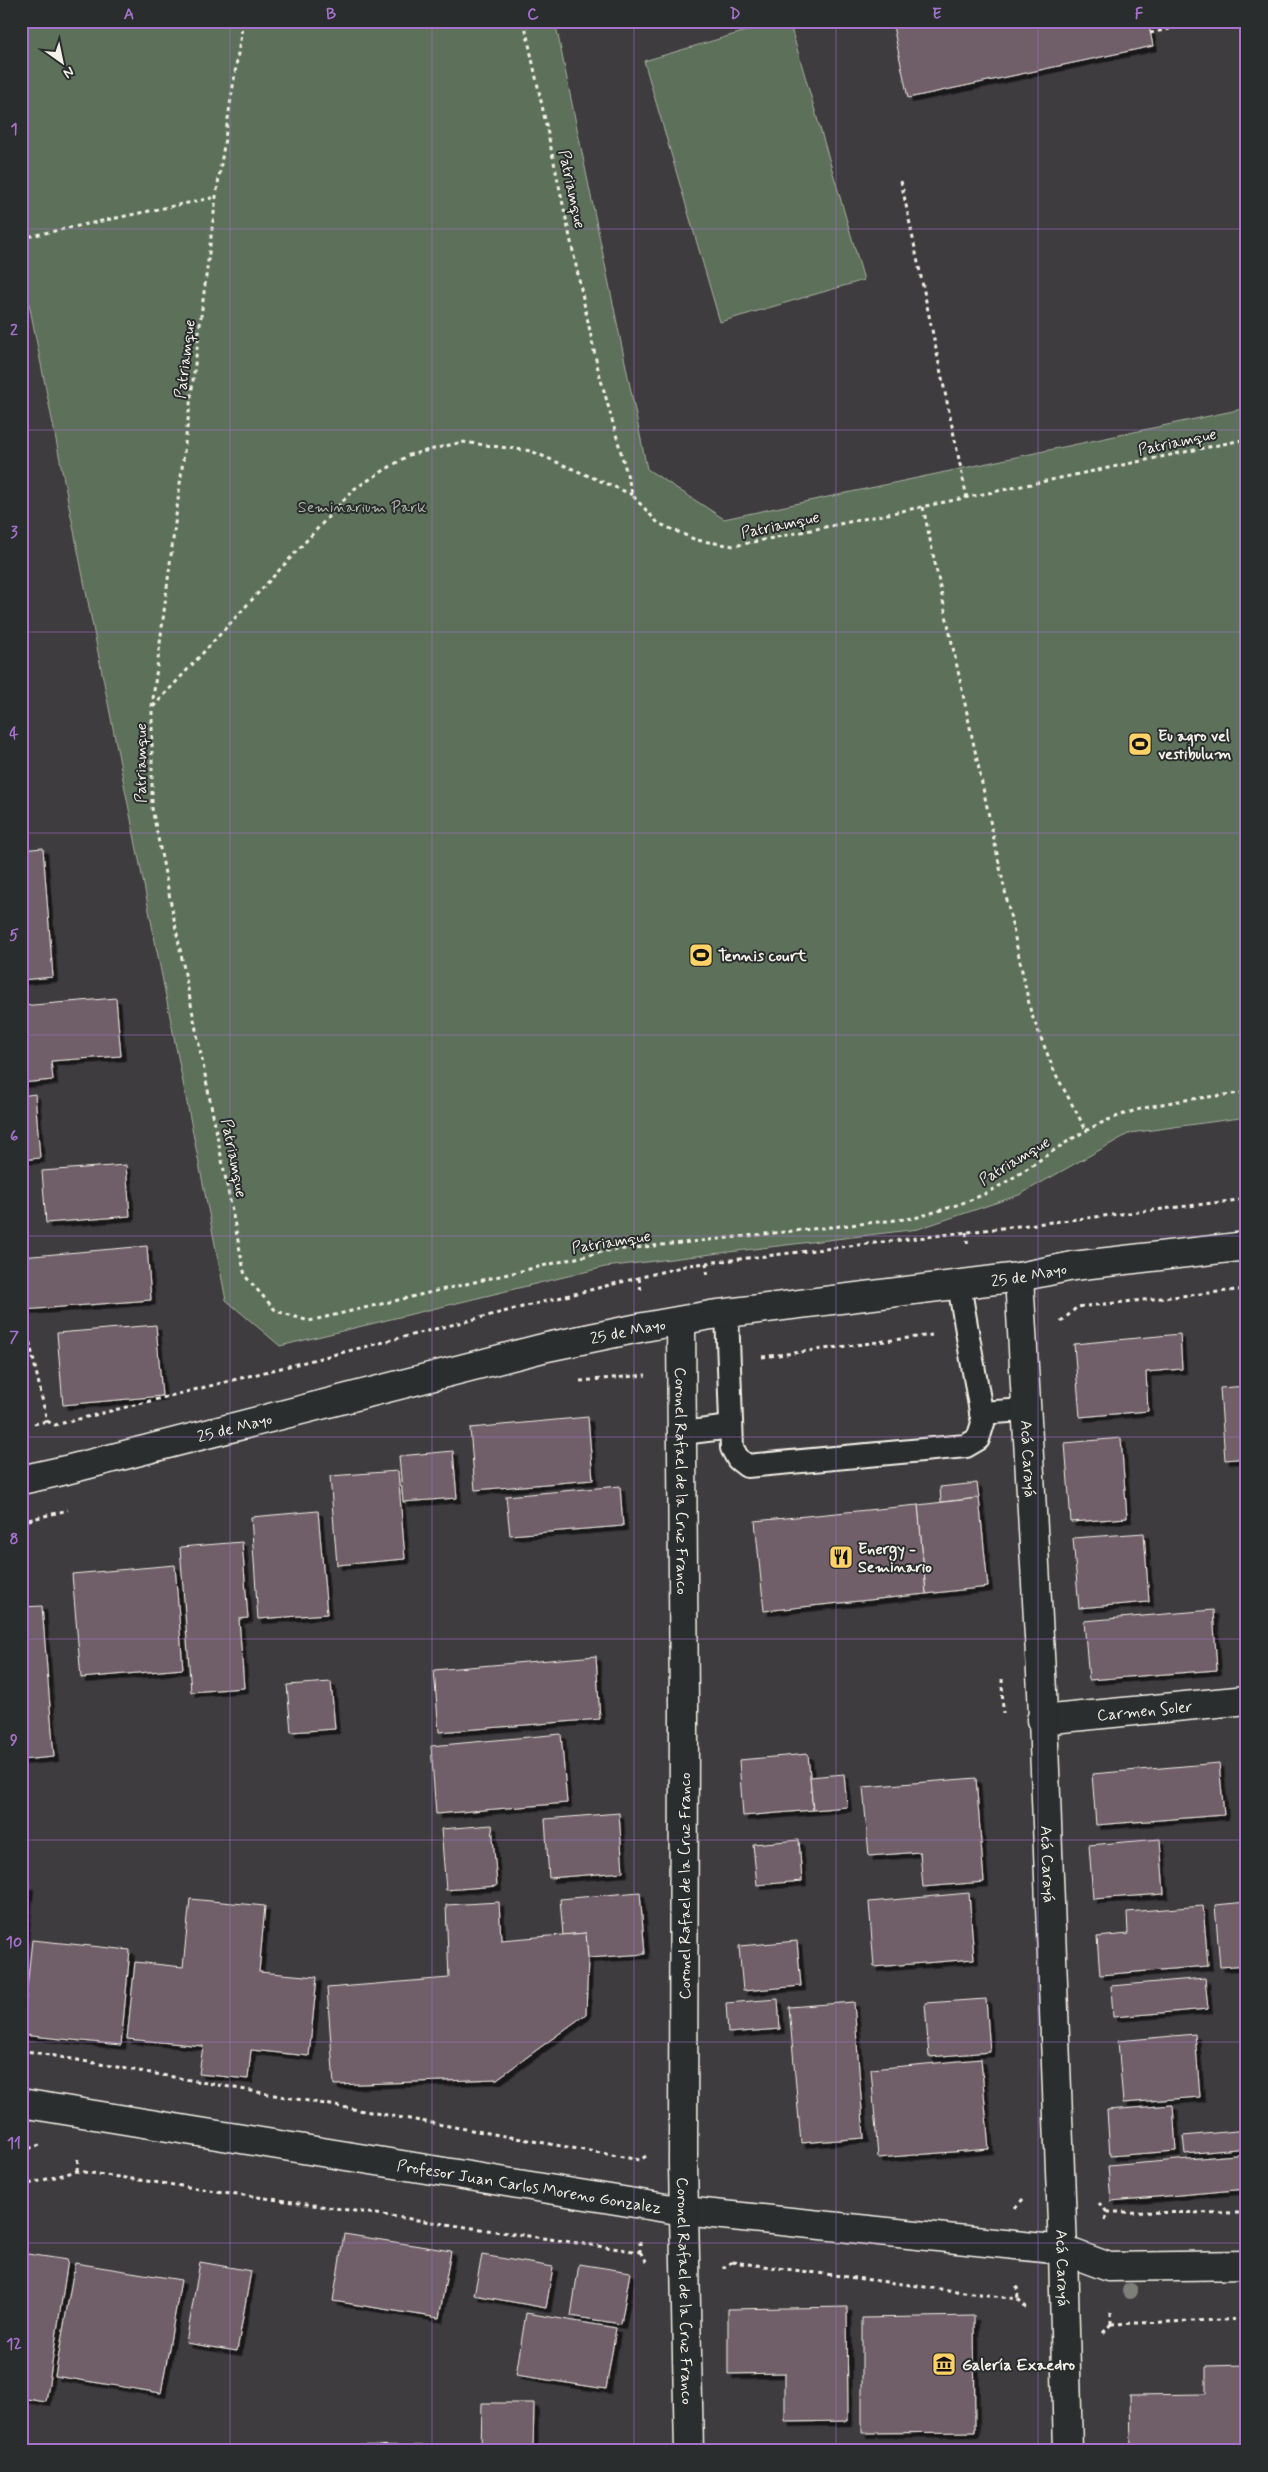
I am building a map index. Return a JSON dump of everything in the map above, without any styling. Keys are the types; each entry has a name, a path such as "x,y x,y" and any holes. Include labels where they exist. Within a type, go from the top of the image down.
{"street":[{"name":"25 de Mayo","path":"21,1480 546,1347 681,1320 1019,1277 1073,1266 1247,1246"},
{"name":"Acá Carayá","path":"1019,1277 1041,1720 1063,2250 1068,2451"},
{"name":"Coronel Rafael de la Cruz Franco","path":"681,1320 683,1433 684,2211 689,2451"},
{"name":"Carmen Soler","path":"1041,1720 1247,1700"},
{"name":"Profesor Juan Carlos Moreno Gonzalez","path":"21,2103 684,2211 1063,2250 1109,2267 1247,2265"},
{"path":"21,2118 52,2108"}],"lane":[{"path":"727,1313 732,1448 738,1458 747,1466 966,1446 978,1439 983,1423 959,1285"},
{"path":"981,1413 1026,1410"},
{"path":"683,1433 731,1427"}],"path":[{"name":"Patriamque","path":"243,21 216,197 152,707 152,808 245,1276 276,1311 309,1320 606,1251 691,1244 915,1218 959,1204 999,1186 1086,1130 1116,1116 1170,1102 1247,1092"},
{"name":"Patriamque","path":"524,21 598,370 633,496 658,523 696,540 734,546 1247,439"},
{"path":"1150,33 1190,23 1208,21"},
{"path":"901,181 967,498"},
{"path":"21,238 216,197"},
{"path":"152,707 354,489 409,455 462,442 531,451 633,496"},
{"path":"923,506 1031,1013 1055,1073 1086,1130"},
{"path":"966,1232 969,1248"},
{"path":"706,1263 709,1281"},
{"path":"639,1278 641,1296"},
{"path":"1061,1322 1077,1307 1247,1289"},
{"path":"21,1303 47,1421 34,1424"},
{"path":"729,1362 967,1331"},
{"path":"21,2050 640,2160 648,2154"},
{"path":"89,2068 90,2062"},
{"path":"77,2171 78,2155"},
{"path":"21,2186 77,2171 640,2252 640,2240"},
{"path":"1106,2220 1107,2212 1247,2213"},
{"path":"731,2253 732,2262 1018,2299 1017,2286"},
{"path":"1111,2312 1111,2324 1247,2319"}],"green space":[{"name":"Seminarium Park","path":"21,21 555,21 647,469 724,519 1247,408 1247,1117 1130,1133 1019,1195 918,1229 605,1267 280,1346 226,1300 26,288 21,289"},
{"path":"780,21 789,21 864,280 720,322 644,61"}],"building":[{"path":"892,21 1148,21 1153,46 908,98"},
{"path":"43,848 53,977 21,980 21,850"},
{"path":"116,998 121,1056 51,1061 53,1080 21,1083 21,1006"},
{"path":"35,1094 40,1158 21,1160 21,1096"},
{"path":"126,1165 130,1216 46,1223 42,1171"},
{"path":"147,1246 151,1300 24,1310 21,1257"},
{"path":"156,1325 162,1396 63,1405 57,1333"},
{"path":"1180,1334 1182,1369 1146,1372 1148,1411 1080,1417 1074,1344"},
{"path":"1247,1386 1247,1458 1225,1460 1220,1388"},
{"path":"588,1417 593,1480 475,1490 470,1428"},
{"path":"1121,1438 1127,1518 1071,1522 1065,1443"},
{"path":"453,1451 457,1498 403,1502 399,1456"},
{"path":"398,1471 405,1559 337,1565 330,1476"},
{"name":"Energy - Seminario","path":"977,1483 979,1498 941,1502 940,1487"},
{"path":"620,1486 623,1526 510,1535 506,1496"},
{"path":"979,1498 988,1587 926,1594 918,1505"},
{"name":"Energy - Seminario","path":"918,1505 926,1594 764,1611 755,1521"},
{"path":"318,1511 327,1614 258,1619 251,1517"},
{"path":"1144,1533 1149,1602 1079,1608 1073,1538"},
{"path":"242,1542 248,1618 239,1619 244,1688 191,1692 180,1547"},
{"path":"175,1565 183,1669 81,1678 72,1574"},
{"path":"42,1606 54,1757 21,1760 21,1607"},
{"path":"1213,1610 1217,1670 1089,1680 1084,1621"},
{"path":"596,1656 600,1719 439,1732 434,1670"},
{"path":"331,1682 335,1729 291,1732 287,1685"},
{"path":"561,1734 567,1803 436,1814 431,1746"},
{"path":"808,1754 813,1810 743,1816 739,1760"},
{"path":"1219,1763 1224,1815 1096,1825 1092,1774"},
{"path":"844,1774 847,1807 813,1810 810,1777"},
{"path":"976,1778 984,1882 923,1887 920,1852 869,1856 863,1787"},
{"path":"619,1813 623,1872 549,1878 545,1819"},
{"path":"492,1825 497,1886 446,1890 441,1829"},
{"path":"1160,1839 1164,1894 1093,1899 1089,1845"},
{"path":"799,1840 802,1881 757,1885 753,1844"},
{"path":"21,1884 29,1885 21,1968"},
{"path":"640,1892 645,1954 588,1958 586,1933 563,1935 560,1899"},
{"path":"969,1893 974,1959 874,1967 869,1902"},
{"path":"190,1899 265,1906 259,1972 317,1977 309,2056 251,2050 248,2079 199,2074 203,2046 127,2039 135,1962 183,1967"},
{"path":"499,1902 501,1940 586,1933 588,1958 586,2014 497,2079 334,2085 327,1988 449,1978 446,1905"},
{"path":"1247,1902 1247,1965 1220,1967 1215,1905"},
{"path":"1203,1906 1208,1966 1100,1975 1097,1937 1128,1934 1127,1912"},
{"path":"32,1940 130,1950 121,2045 22,2035"},
{"path":"797,1941 801,1986 743,1991 739,1946"},
{"path":"1205,1978 1208,2009 1113,2017 1111,1986"},
{"path":"778,1999 780,2029 728,2033 726,2003"},
{"path":"986,1999 990,2052 929,2057 925,2003"},
{"path":"854,2002 864,2138 801,2143 789,2007"},
{"path":"1195,2034 1200,2097 1123,2103 1118,2041"},
{"path":"981,2059 989,2149 878,2158 871,2069"},
{"path":"1173,2105 1176,2151 1110,2156 1107,2110"},
{"path":"1247,2130 1247,2148 1185,2154 1183,2136"},
{"path":"1247,2154 1247,2189 1111,2201 1108,2166"},
{"path":"344,2234 451,2251 439,2318 333,2301"},
{"path":"21,2253 68,2260 46,2402 21,2398"},
{"path":"482,2255 553,2267 546,2308 474,2295"},
{"path":"200,2262 251,2271 237,2351 186,2343"},
{"path":"75,2263 181,2280 161,2393 55,2376"},
{"path":"579,2264 630,2272 621,2324 571,2316"},
{"path":"847,2307 848,2421 785,2422 785,2373 728,2374 728,2309"},
{"path":"526,2313 616,2328 606,2389 516,2375"},
{"path":"974,2316 975,2432 862,2433 862,2318"},
{"path":"1247,2365 1247,2451 1131,2451 1130,2395 1206,2394 1206,2366"},
{"path":"482,2403 534,2403 533,2451 481,2451"},
{"path":"334,2445 455,2446 455,2451 334,2451"},
{"path":"784,2448 784,2451 738,2451 738,2449"}],"place":[{"name":"Eu agro vel vestibulum","path":"1140,744"},
{"name":"Tennis court","path":"701,955"},
{"name":"Energy - Seminario","path":"841,1557"},
{"name":"Galería Exaedro","path":"944,2364"}]}
